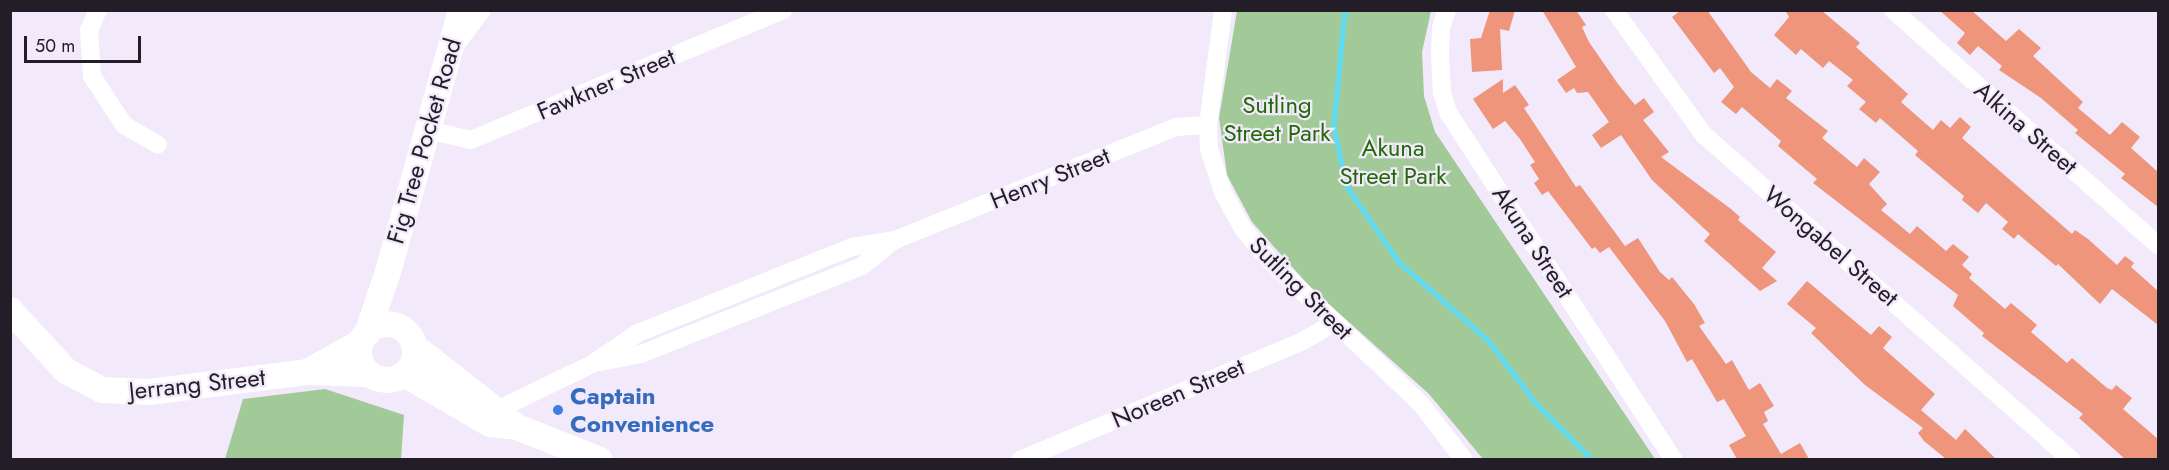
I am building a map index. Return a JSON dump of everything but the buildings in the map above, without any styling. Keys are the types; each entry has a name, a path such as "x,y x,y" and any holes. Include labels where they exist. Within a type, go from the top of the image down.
{"main road":[{"name":"Fig Tree Pocket Road","path":"364,338 388,272 461,10"},
{"name":"Fig Tree Pocket Road","path":"388,272 394,309 410,339 494,416"},
{"name":"Jerrang Street","path":"10,310 66,371 102,390 148,392 307,372 370,374"},
{"path":"390,325 410,339 413,362 404,374 387,380 370,374 360,360 364,338 390,325"},
{"name":"Jerrang Street","path":"307,372 364,338"},
{"name":"Fig Tree Pocket Road","path":"404,374 518,427 600,459"}],"street":[{"path":"98,10 89,30 92,76 124,125 158,145"},
{"path":"447,56 482,10"},
{"name":"Fawkner Street","path":"428,130 471,140 783,10"},
{"name":"Sutling Street","path":"1223,10 1208,124 1209,149 1223,192 1243,229 1334,323 1421,404 1464,459"},
{"name":"Akuna Street","path":"1448,10 1441,27 1440,56 1442,93 1449,114 1674,459"},
{"name":"Wongabel Street","path":"1614,10 1702,134 2072,459"},
{"name":"Alkina Street","path":"1893,10 2158,245"},
{"name":"Henry Street","path":"494,416 592,364 641,354 862,266 895,240 1176,127 1208,124"},
{"name":"Noreen Street","path":"1020,459 1303,341 1334,323"}],"green space":[{"path":"1237,11 1431,11 1422,52 1424,96 1435,132 1655,459 1483,459 1429,394 1311,288 1252,222 1227,175 1219,118"},
{"path":"325,389 404,415 401,459 225,459 243,399"}],"waterway":[{"path":"1345,10 1334,126 1346,185 1399,262 1489,341 1535,402 1593,460"}],"place":[{"name":"Captain Convenience","path":"558,410"}],"park label":[{"name":"Sutling Street Park","path":"1277,119"},
{"name":"Akuna Street Park","path":"1393,162"}]}
